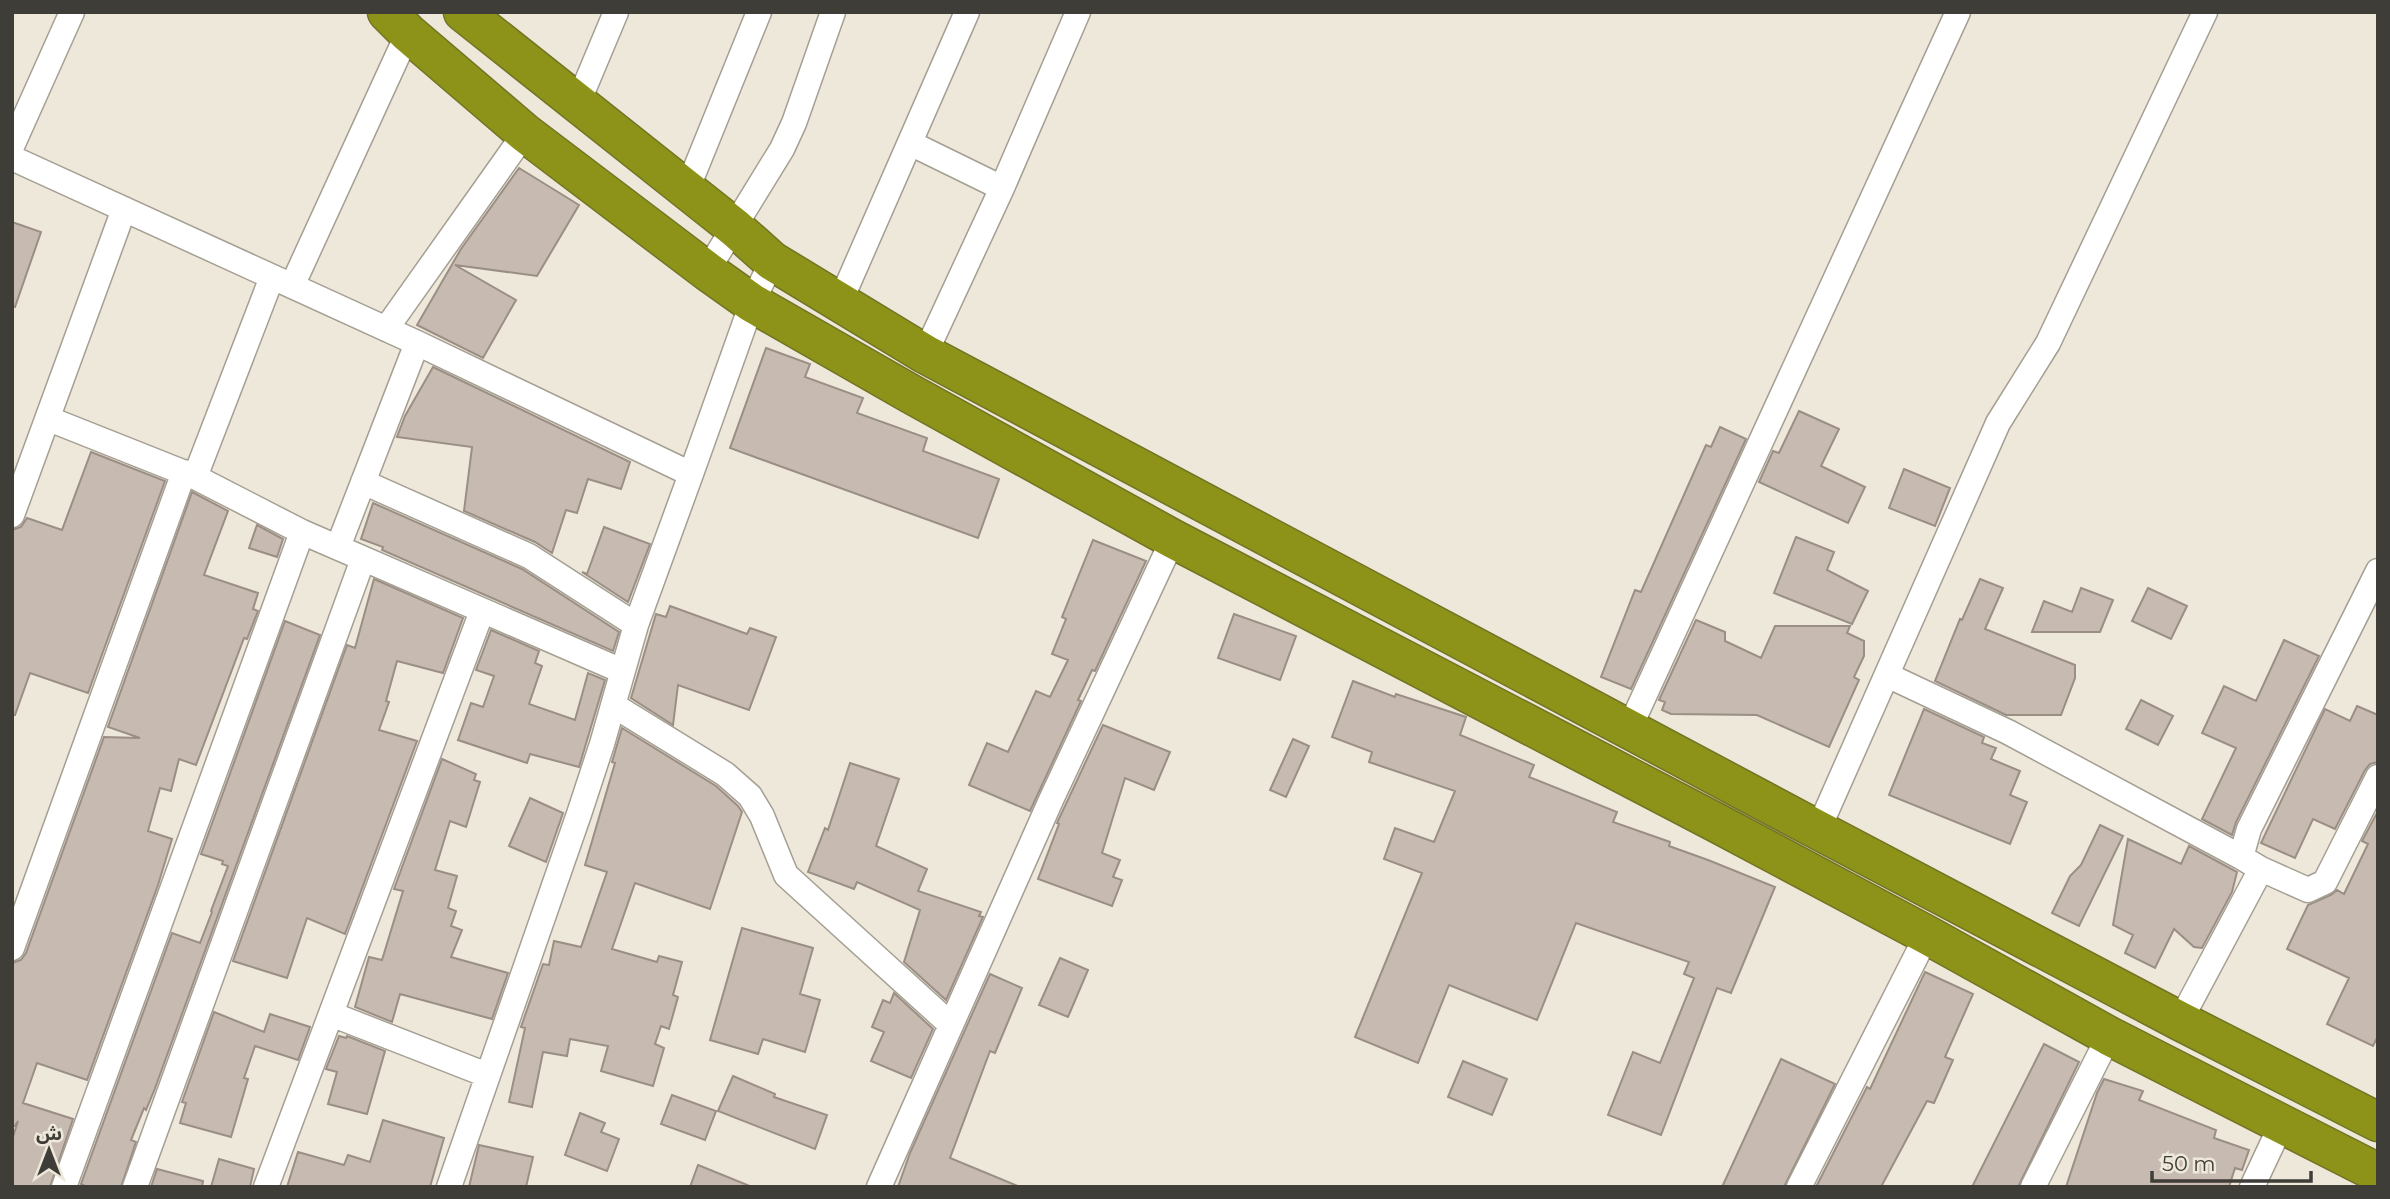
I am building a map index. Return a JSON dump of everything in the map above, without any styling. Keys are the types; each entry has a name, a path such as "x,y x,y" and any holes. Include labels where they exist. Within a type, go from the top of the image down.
{"highway":[{"path":"463,12 686,192 735,228 772,261 925,354 1185,495 1818,830 2378,1122"},
{"path":"398,23 525,133 752,303 1173,539 1729,829 2109,1036 2378,1173"}],"street":[{"path":"12,146 72,12"},
{"path":"577,104 616,12"},
{"path":"686,192 759,12"},
{"path":"707,271 782,149 794,123 833,12"},
{"path":"840,302 967,12"},
{"path":"925,354 1002,188 1078,12"},
{"path":"1629,729 1958,12"},
{"path":"1818,830 1998,423 2048,343 2205,12"},
{"path":"12,948 190,475 282,281 398,23"},
{"path":"386,329 525,133"},
{"path":"910,143 1002,188"},
{"path":"12,158 417,343 691,474"},
{"path":"12,515 124,209"},
{"path":"449,1187 579,814 636,625 752,303 772,261"},
{"path":"338,547 417,343"},
{"path":"49,419 190,475 363,559 622,671"},
{"path":"363,482 529,556 636,625"},
{"path":"64,1187 302,531"},
{"path":"879,1187 1051,800 1173,539"},
{"path":"135,1187 363,559"},
{"path":"2180,1021 2251,863 2249,829 2378,570"},
{"path":"266,1187 482,611"},
{"path":"1887,675 2008,732 2251,863 2308,890 2325,882 2378,777"},
{"path":"612,705 725,774 750,796 762,816 786,875 951,1025"},
{"path":"1799,1187 1927,935"},
{"path":"331,1014 487,1075"},
{"path":"2033,1187 2109,1036"},
{"path":"2252,1187 2282,1123"}],"building":[{"path":"519,168 579,205 537,276 455,265 516,300 483,358 417,325 461,249"},
{"path":"12,222 41,232 15,307 12,306"},
{"path":"766,348 810,364 805,377 863,398 857,413 927,438 923,451 999,479 978,538 730,448"},
{"path":"433,367 630,462 621,489 588,479 577,513 566,510 552,553 535,542 464,511 472,447 397,437 405,416"},
{"path":"1799,411 1839,429 1821,466 1865,487 1848,523 1759,482 1773,451 1779,453"},
{"path":"1720,427 1746,439 1631,689 1601,677 1635,590 1641,592 1706,445 1711,447"},
{"path":"91,452 165,481 88,693 30,673 15,715 12,715 12,530 21,527 27,518 62,530"},
{"path":"1904,469 1950,488 1935,526 1889,508"},
{"path":"192,492 228,511 204,575 258,593 253,609 258,611 247,639 244,638 196,765 179,759 171,791 160,788 148,831 172,839 87,1080 37,1063 23,1103 73,1119 50,1187 12,1187 12,1140 18,1121 12,1126 12,963 21,960 26,953 104,737 140,738 108,727"},
{"path":"373,503 522,569 619,632 613,651 361,539"},
{"path":"257,525 283,539 277,557 249,548"},
{"path":"604,527 650,544 628,602 582,572 587,574"},
{"path":"1796,537 1834,552 1827,570 1868,591 1852,624 1774,593"},
{"path":"1093,540 1146,561 1095,671 1092,670 1078,700 1081,701 1030,811 969,785 987,743 1008,752 1036,691 1050,697 1068,660 1052,654 1066,619 1062,617"},
{"path":"374,579 463,618 443,673 397,661 386,701 389,702 379,730 417,741 345,934 307,918 287,978 233,961 347,645 355,648"},
{"path":"1980,579 2003,588 1985,629 2075,665 2075,678 2061,715 2006,715 1935,681 1960,619 1962,620"},
{"path":"2081,588 2113,600 2100,632 2032,632 2044,601 2072,612"},
{"path":"2148,588 2187,606 2171,639 2132,621"},
{"path":"670,606 747,634 750,628 776,637 749,710 678,685 673,725 631,698 656,614 666,617"},
{"path":"1234,614 1296,636 1280,680 1218,658"},
{"path":"1696,620 1725,632 1725,641 1761,658 1775,626 1850,626 1847,633 1864,641 1864,656 1854,677 1859,680 1829,747 1757,715 1671,714 1662,710 1665,702 1659,700"},
{"path":"285,621 320,635 154,1091 131,1140 136,1142 121,1187 87,1187 81,1184 172,933 200,943 212,912 228,866 222,864 223,861 201,854"},
{"path":"491,630 539,651 535,663 542,666 529,704 575,720 588,673 605,680 579,767 530,754 527,763 458,740 471,703 483,707 494,676 476,670"},
{"path":"2284,640 2319,656 2232,835 2202,819 2236,748 2202,733 2224,686 2256,701"},
{"path":"1353,681 1395,697 1396,694 1466,717 1460,735 1534,765 1529,777 1617,812 1613,822 1670,842 1669,846 1775,887 1731,993 1717,988 1661,1135 1608,1115 1633,1052 1660,1063 1694,978 1684,974 1689,962 1576,923 1537,1020 1449,985 1418,1063 1355,1037 1422,873 1384,859 1395,828 1434,842 1455,791 1369,762 1372,752 1332,737"},
{"path":"2141,700 2173,716 2158,745 2126,729"},
{"path":"2357,706 2378,715 2378,762 2370,764 2365,770 2335,829 2313,819 2295,858 2261,843 2325,709 2350,721"},
{"path":"1924,709 1984,737 1982,743 1996,748 1991,759 2020,771 2010,795 2027,802 2010,844 1889,795"},
{"path":"1103,725 1170,752 1154,790 1125,778 1102,853 1120,860 1113,877 1122,880 1112,906 1038,879 1059,824 1057,823"},
{"path":"622,728 716,786 742,812 710,909 635,883 612,949 657,962 659,956 682,962 673,995 678,997 669,1029 661,1026 655,1044 664,1048 653,1086 601,1071 608,1046 570,1039 567,1056 543,1052 532,1107 509,1102 525,1028 521,1027 543,964 549,965 554,941 581,947 607,872 585,865 615,763 612,762"},
{"path":"1293,739 1309,746 1286,797 1270,790"},
{"path":"442,759 476,774 474,780 480,782 466,827 450,821 435,870 457,876 448,908 456,911 451,926 462,930 451,957 508,973 492,1019 400,994 392,1022 355,1007 369,957 382,960 403,891 394,889"},
{"path":"850,763 899,779 876,846 927,869 918,891 981,912 979,916 983,917 946,1000 904,962 920,910 857,882 854,889 808,872 825,828 828,830"},
{"path":"530,798 563,813 546,862 509,846"},
{"path":"2378,811 2378,1036 2373,1046 2327,1024 2349,978 2287,949 2308,905 2337,890 2344,894 2368,844 2362,841"},
{"path":"2100,825 2123,836 2079,926 2052,913 2070,876 2081,865"},
{"path":"2128,839 2181,864 2189,846 2237,872 2232,892 2202,948 2194,947 2174,929 2155,968 2125,953 2133,935 2113,925"},
{"path":"742,928 813,948 800,994 820,1000 805,1052 763,1039 758,1054 710,1040"},
{"path":"1060,958 1088,970 1068,1017 1039,1005"},
{"path":"1925,972 1973,994 1945,1057 1953,1060 1934,1103 1927,1101 1881,1187 1816,1187 1867,1087 1870,1089"},
{"path":"990,974 1022,988 995,1053 990,1051 950,1158 1020,1187 898,1187 910,1153"},
{"path":"894,993 933,1029 911,1078 871,1061 884,1032 872,1027 883,1000 890,1003"},
{"path":"214,1012 264,1032 270,1014 310,1027 298,1060 255,1046 244,1078 248,1079 231,1137 180,1123 186,1103 182,1102"},
{"path":"339,1036 347,1036 385,1051 367,1114 328,1104 337,1072 326,1069"},
{"path":"2044,1044 2079,1062 2018,1187 1972,1187"},
{"path":"1781,1059 1835,1084 1784,1187 1722,1187"},
{"path":"1463,1061 1507,1079 1492,1115 1448,1097"},
{"path":"733,1076 775,1094 774,1097 827,1115 815,1149 718,1111"},
{"path":"2104,1079 2143,1091 2139,1100 2216,1130 2214,1138 2249,1150 2242,1170 2235,1168 2229,1187 2066,1187"},
{"path":"672,1095 716,1111 705,1140 661,1124"},
{"path":"580,1113 605,1123 601,1132 619,1139 607,1171 565,1155"},
{"path":"383,1120 444,1138 430,1187 287,1187 298,1152 344,1165 348,1155 370,1162"},
{"path":"479,1145 533,1157 526,1187 469,1187"},
{"path":"219,1159 254,1169 250,1187 211,1187"},
{"path":"698,1165 750,1186 690,1187"},
{"path":"157,1169 203,1181 202,1187 151,1187"}]}
